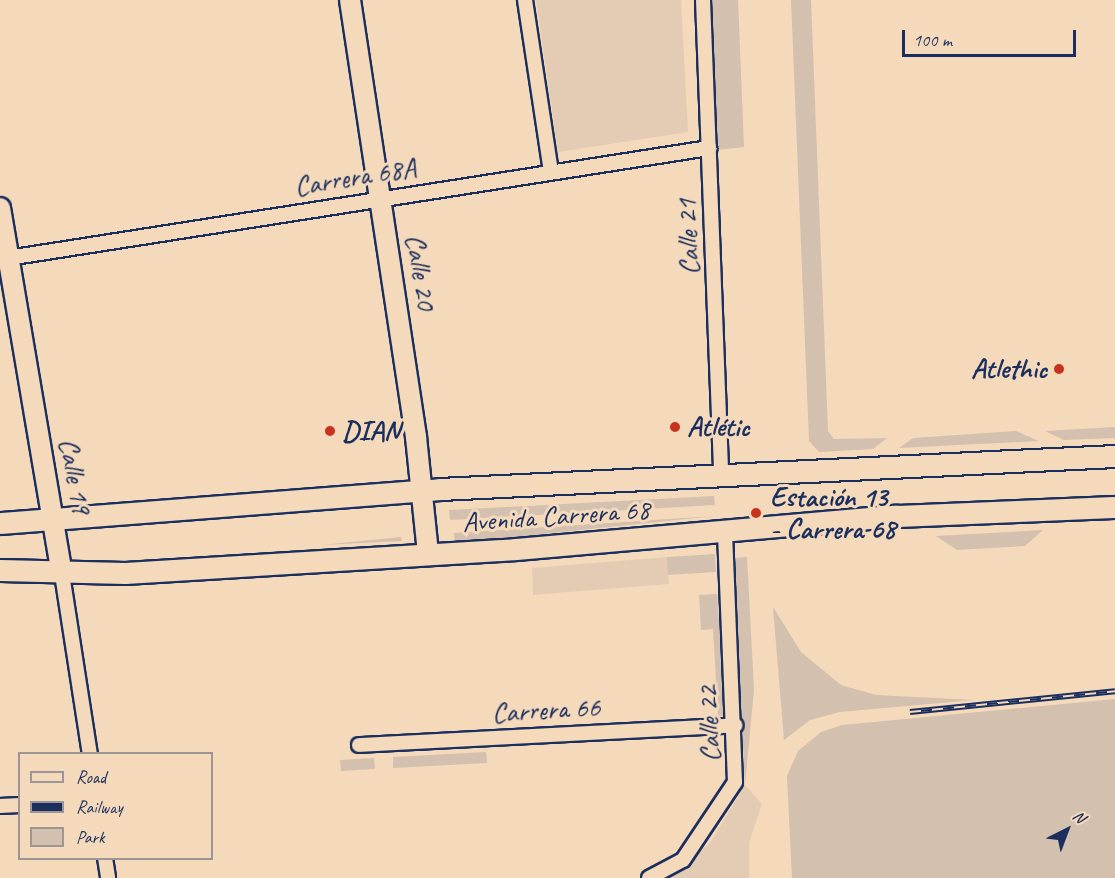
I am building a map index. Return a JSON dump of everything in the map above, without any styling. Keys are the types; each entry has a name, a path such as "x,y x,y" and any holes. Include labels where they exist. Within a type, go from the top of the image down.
{"main road":[{"name":"Avenida Carrera 68","path":"0,523 422,490 721,473 1115,456"},
{"name":"Avenida Carrera 68","path":"0,570 62,573 428,554 725,531 1115,507"}],"street":[{"name":"Calle 20","path":"350,0 422,490 428,554"},
{"path":"525,0 551,172"},
{"name":"Calle 21","path":"703,0 721,473"},
{"name":"Carrera 68A","path":"8,258 710,148"},
{"name":"Calle 19","path":"0,208 54,519 90,752"},
{"name":"Calle 22","path":"650,878 683,860 722,809 735,782 735,725 725,531"},
{"name":"Carrera 66","path":"359,745 735,725"},
{"path":"0,806 18,806"},
{"path":"105,860 108,878"}],"shaded area":[{"path":"536,0 681,0 688,132 558,152"},
{"path":"667,557 669,584 533,595 532,568"},
{"path":"745,785 762,804 749,843 749,878 662,878 710,843"}],"green space":[{"path":"712,0 738,0 744,147 717,150"},
{"path":"791,0 811,0 828,431 834,439 887,438 873,449 819,452 809,441"},
{"path":"1115,427 1115,438 1064,440 1045,431"},
{"path":"1016,431 1039,441 899,448 913,438"},
{"path":"714,496 715,505 450,520 449,510"},
{"path":"715,516 455,543 454,533"},
{"path":"1043,530 1025,546 957,550 936,536"},
{"path":"401,537 402,541 321,545"},
{"path":"715,554 716,572 668,575 667,557"},
{"path":"747,557 754,690 745,785 733,558"},
{"path":"717,594 726,716 718,716 713,629 701,630 699,595"},
{"path":"773,607 801,652 841,685 876,695 974,700 840,712 810,720 784,740"},
{"path":"1115,699 1115,878 792,878 787,776 798,751 821,732 842,725"},
{"path":"486,752 487,763 393,768 393,757"},
{"path":"374,758 375,769 341,771 340,760"}],"railway":[{"path":"910,712 1115,691"}],"place":[{"name":"Atlethic","path":"1059,369"},
{"name":"Atlétic","path":"675,427"},
{"name":"DIAN","path":"330,431"},
{"name":"Estación 13 - Carrera 68","path":"756,513"}]}
